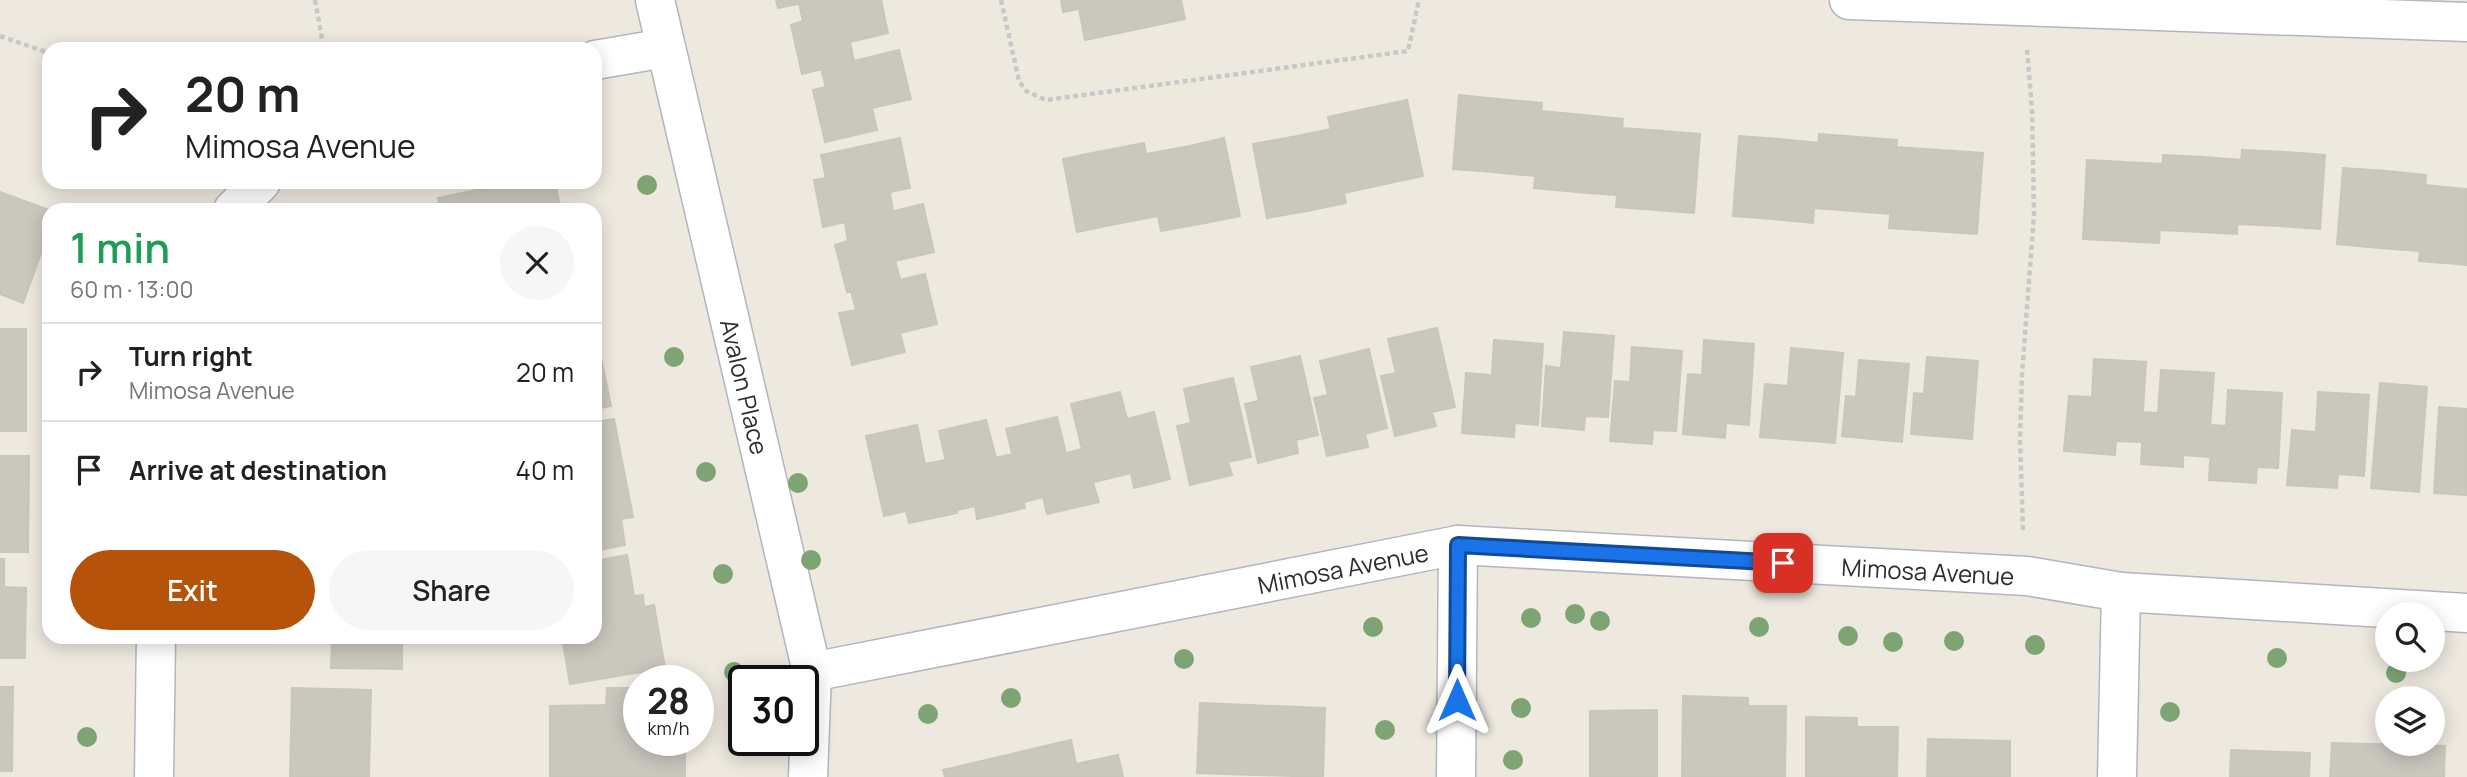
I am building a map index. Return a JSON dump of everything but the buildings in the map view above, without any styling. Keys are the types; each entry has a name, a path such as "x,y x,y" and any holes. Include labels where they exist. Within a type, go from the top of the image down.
{"street":[{"name":"Avalon Place","path":"655,0 810,665"},
{"path":"1849,0 2023,6 2403,10 2467,22"},
{"path":"602,59 665,48"},
{"path":"240,203 254,189"},
{"path":"1456,777 1458,545"},
{"name":"Mimosa Avenue","path":"819,671 1458,545 2027,576 2121,592 2467,613"},
{"path":"2117,777 2121,592"},
{"path":"154,777 156,644"},
{"name":"Avalon Place","path":"808,777 809,756"}],"path":[{"path":"315,0 323,42"},
{"path":"1002,0 1019,81 1026,91 1046,100 1408,51 1419,0"},
{"path":"2023,6 2034,160 2034,215 2022,374 2020,440 2027,576"},
{"path":"0,36 42,51"}],"route":[{"path":"1457,700 1458,545 1783,563"}]}
